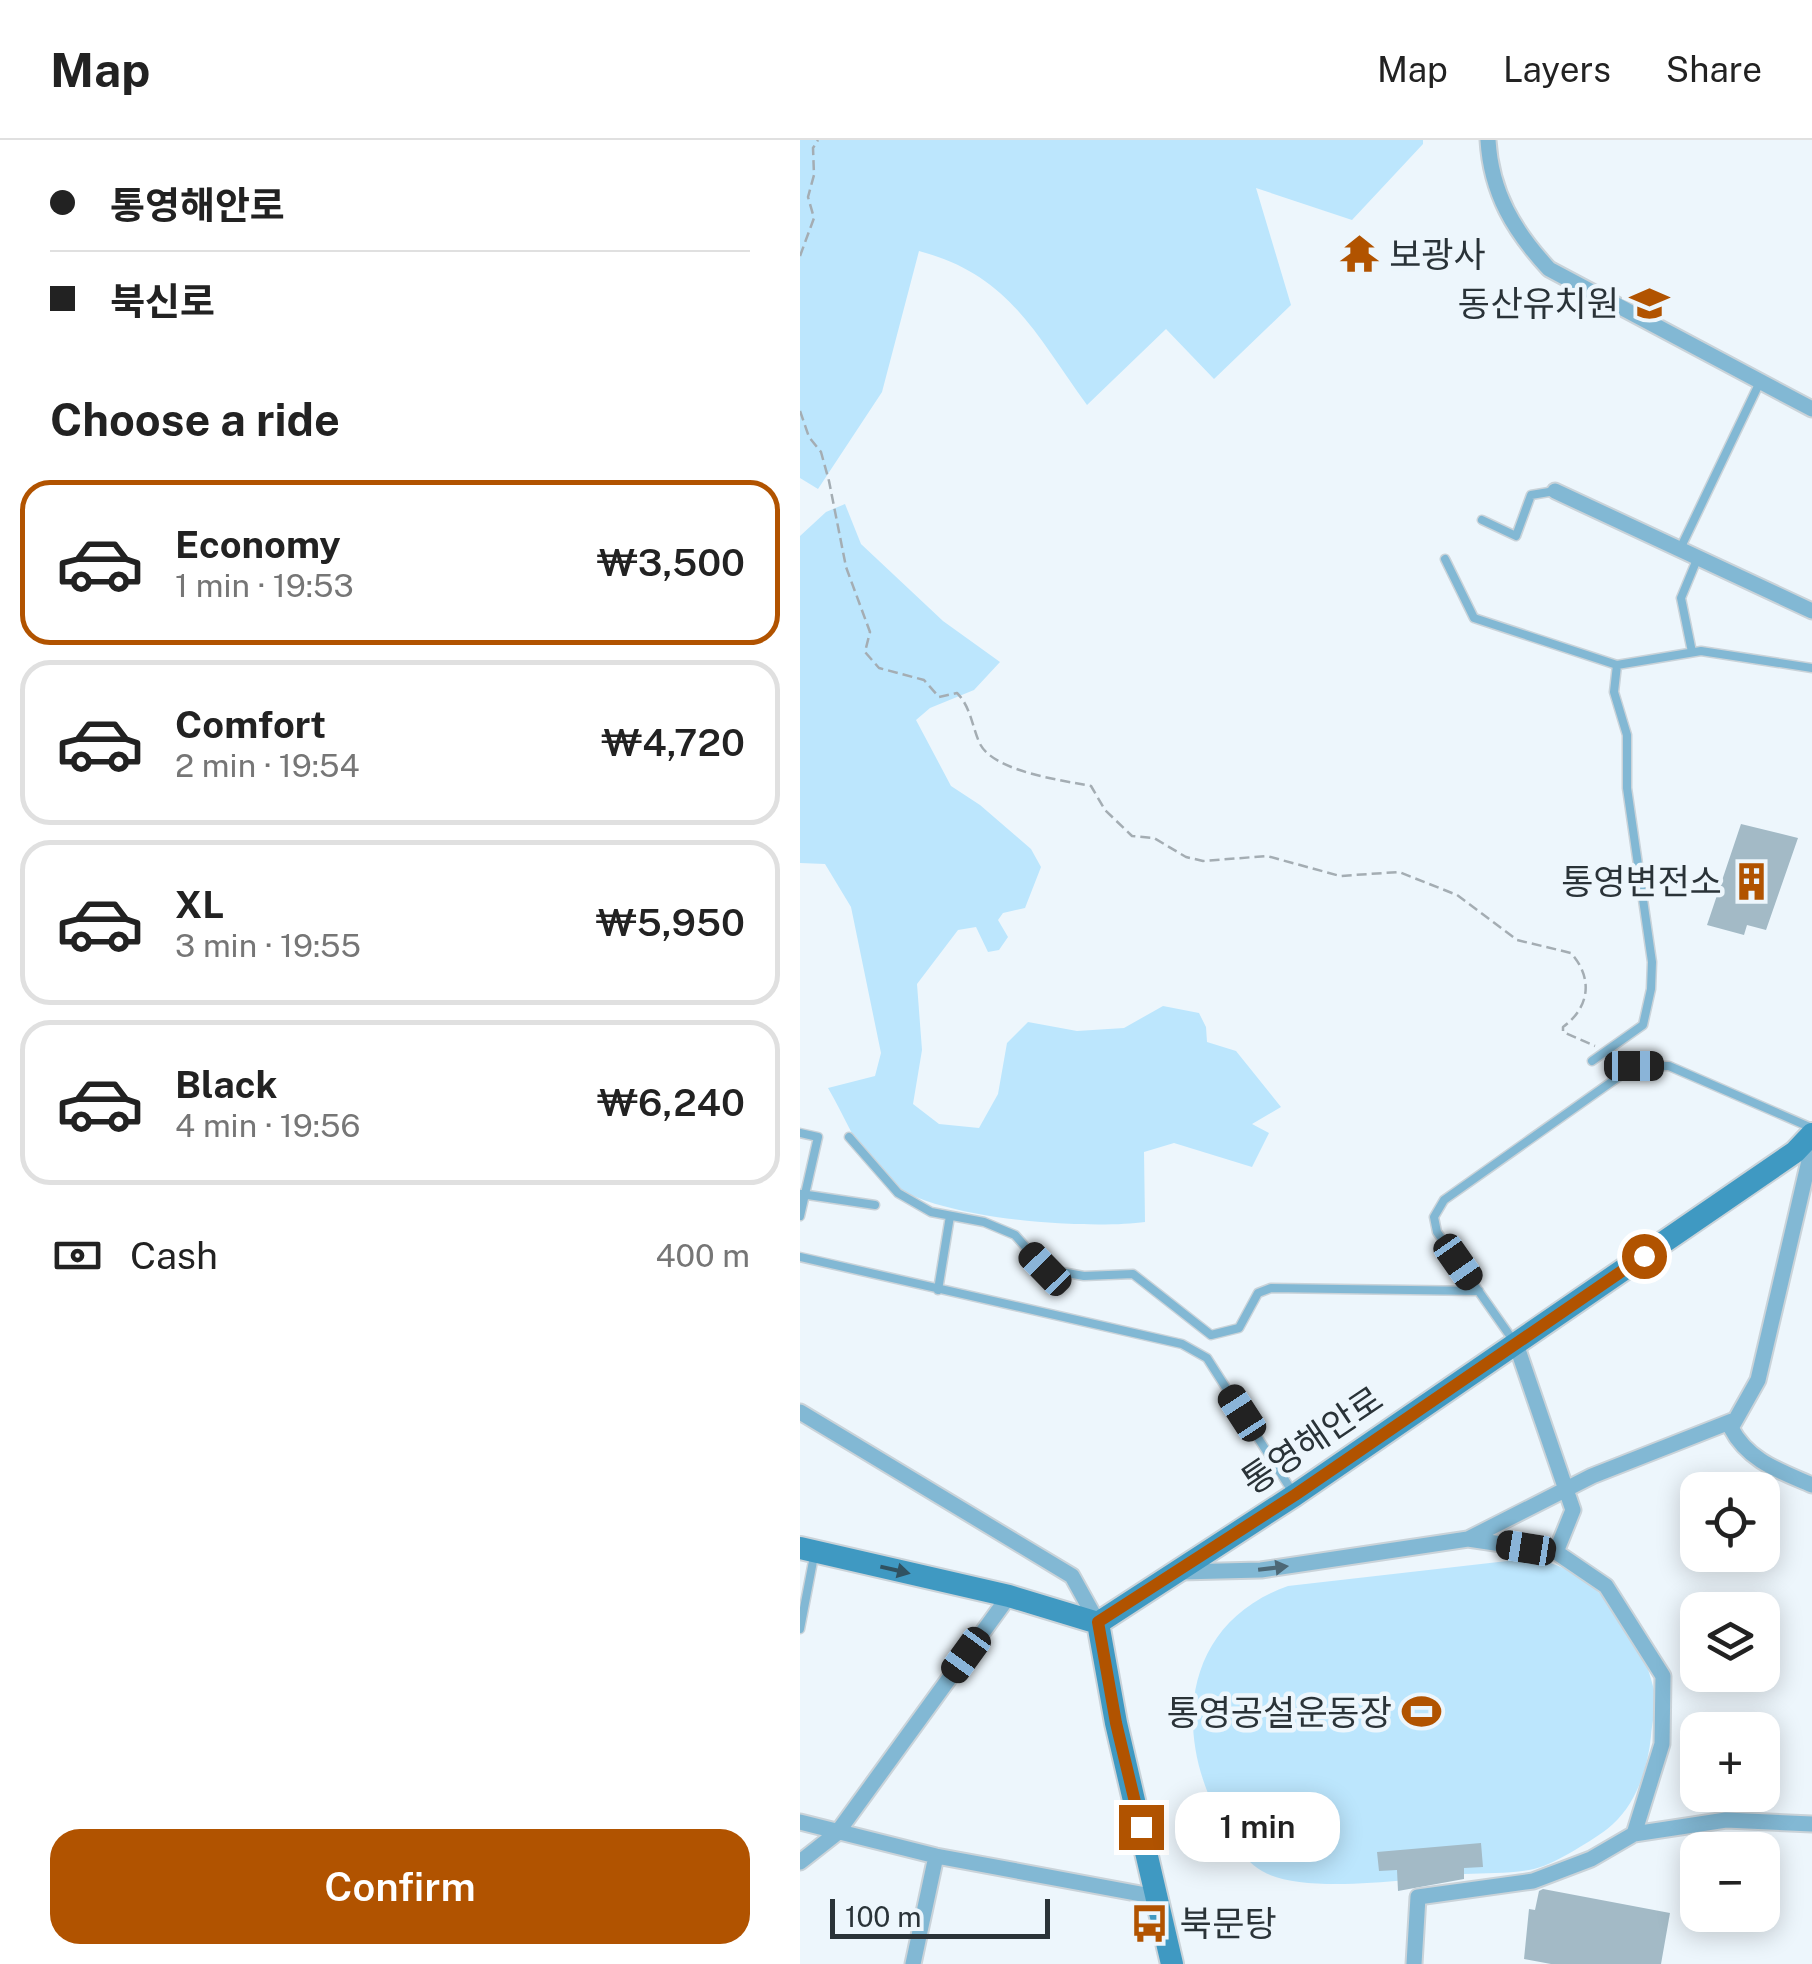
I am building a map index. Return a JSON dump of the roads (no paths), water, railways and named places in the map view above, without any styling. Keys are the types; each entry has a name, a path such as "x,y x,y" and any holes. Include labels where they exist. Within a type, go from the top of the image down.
{"street":[{"path":"1488,140 1489,162 1501,204 1520,238 1549,269 1812,409"},
{"path":"1555,490 1812,611"},
{"name":"통영해안로","path":"1098,1622 1295,1495 1516,1344 1795,1152 1812,1131"},
{"path":"1812,1148 1758,1380 1731,1428 1740,1446 1767,1466 1812,1485"},
{"path":"1516,1344 1573,1510 1556,1552"},
{"path":"800,1412 1072,1576 1098,1622 1116,1723 1172,1964"},
{"path":"1468,1539 1566,1489 1732,1421"},
{"path":"1176,1572 1261,1570 1468,1539 1556,1552 1606,1586 1662,1676 1662,1744 1634,1834"},
{"path":"808,1550 1010,1596 1098,1622"},
{"path":"800,1862 836,1832 1010,1596"},
{"path":"1414,1964 1418,1897 1533,1881 1591,1859 1634,1834 1726,1820 1812,1824"},
{"path":"800,1822 936,1856 1157,1897"},
{"path":"912,1964 936,1856"}],"lane":[{"path":"1680,549 1759,384"},
{"path":"1482,520 1516,536 1530,496 1555,490"},
{"path":"1692,652 1681,598 1698,558"},
{"path":"1445,559 1474,618 1617,665 1692,652 1812,668"},
{"path":"1592,1061 1643,1025 1651,989 1652,962 1628,788 1627,734 1614,692 1617,665"},
{"path":"1516,1344 1437,1232 1434,1218 1444,1200 1634,1066 1669,1066 1812,1131"},
{"path":"800,1133 818,1137 800,1216"},
{"path":"849,1138 898,1193 932,1212 984,1222 1015,1235 1045,1269 1084,1276 1132,1274 1212,1335 1238,1328 1258,1293 1271,1288 1479,1292"},
{"path":"802,1194 875,1205"},
{"path":"938,1290 950,1216"},
{"path":"800,1258 1182,1344 1207,1358 1295,1495"},
{"path":"800,1629 808,1550"}],"place":[{"name":"보광사","path":"1359,254"},
{"name":"동산유치원","path":"1649,303"},
{"name":"통영변전소","path":"1752,881"},
{"name":"통영공설운동장","path":"1422,1712"},
{"name":"북문탕","path":"1150,1923"}]}
